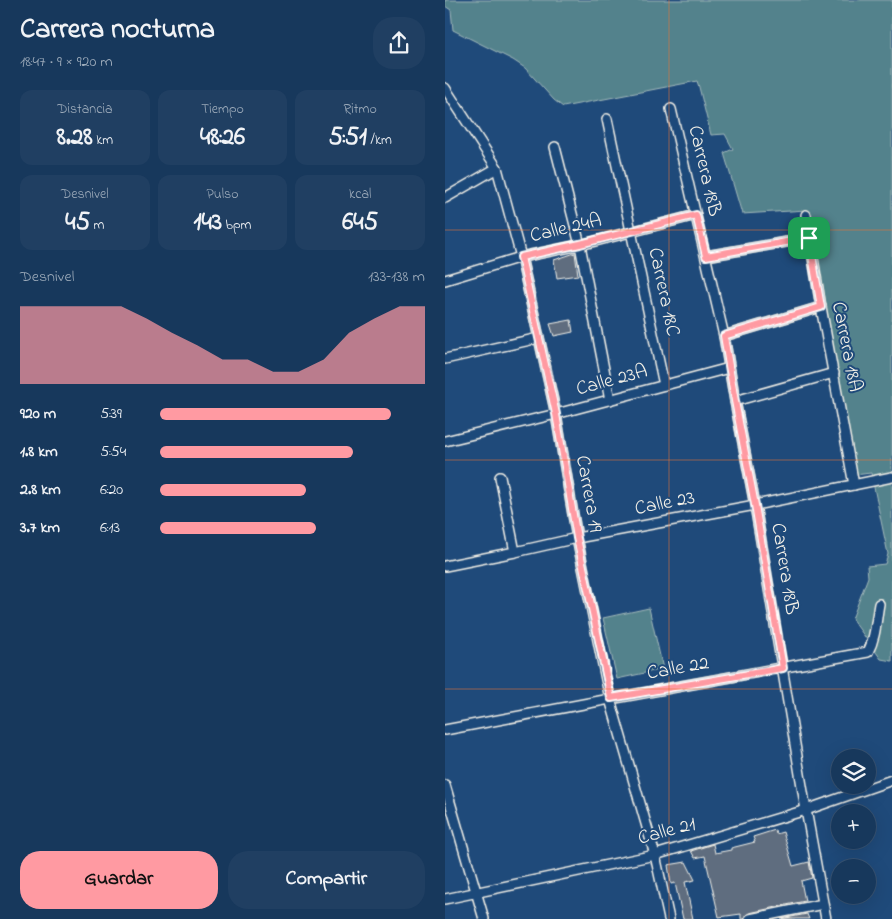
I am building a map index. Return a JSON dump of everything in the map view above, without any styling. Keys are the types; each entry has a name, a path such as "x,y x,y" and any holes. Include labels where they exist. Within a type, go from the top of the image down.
{"street":[{"name":"Carrera 19","path":"445,88 497,168 521,257 556,414 577,538 611,698 655,855 669,919"},
{"name":"Carrera 18B","path":"671,109 724,336 826,919"},
{"name":"Carrera 18C","path":"607,120 665,385"},
{"path":"555,147 580,244 610,400"},
{"path":"445,198 497,168"},
{"name":"Calle 24A","path":"445,280 521,257 696,215"},
{"name":"Carrera 18A","path":"805,215 854,485"},
{"path":"706,256 809,238"},
{"path":"724,336 821,307"},
{"path":"445,359 539,338"},
{"name":"Calle 23A","path":"445,440 556,414 729,368"},
{"path":"735,401 834,373"},
{"path":"500,477 515,552"},
{"name":"Calle 23","path":"446,566 577,538 892,478"},
{"path":"445,556 446,566"},
{"name":"Calle 22","path":"445,730 868,652 873,644 879,604"},
{"name":"Calle 21","path":"445,899 655,855 806,810 892,780"},
{"path":"445,786 484,919"},
{"path":"750,919 823,904"}],"green space":[{"path":"445,0 892,0 892,661 881,659 852,619 868,577 867,566 885,564 888,554 871,473 854,475 812,249 807,210 742,214 724,153 733,149 725,134 711,135 697,81 563,107 554,100 525,68 453,30 451,10 445,6"},
{"path":"649,608 663,669 617,679 603,618"}],"building":[{"path":"575,253 578,275 557,278 554,260"},
{"path":"571,320 573,332 554,336 550,324"},
{"path":"775,830 776,834 783,832 793,866 809,862 812,878 801,881 805,901 749,913 744,919 741,919 741,914 719,917 705,856 695,858 691,851 713,844 715,853 731,850 731,848 755,842 753,837"},
{"path":"686,862 695,880 685,882 693,919 683,919 675,883 671,884 668,865"},
{"path":"807,914 809,919 781,919"}],"route":[{"path":"696,215 706,256 809,238 821,307 724,336 783,668 611,698 577,538 556,414 521,257 696,215"}]}
